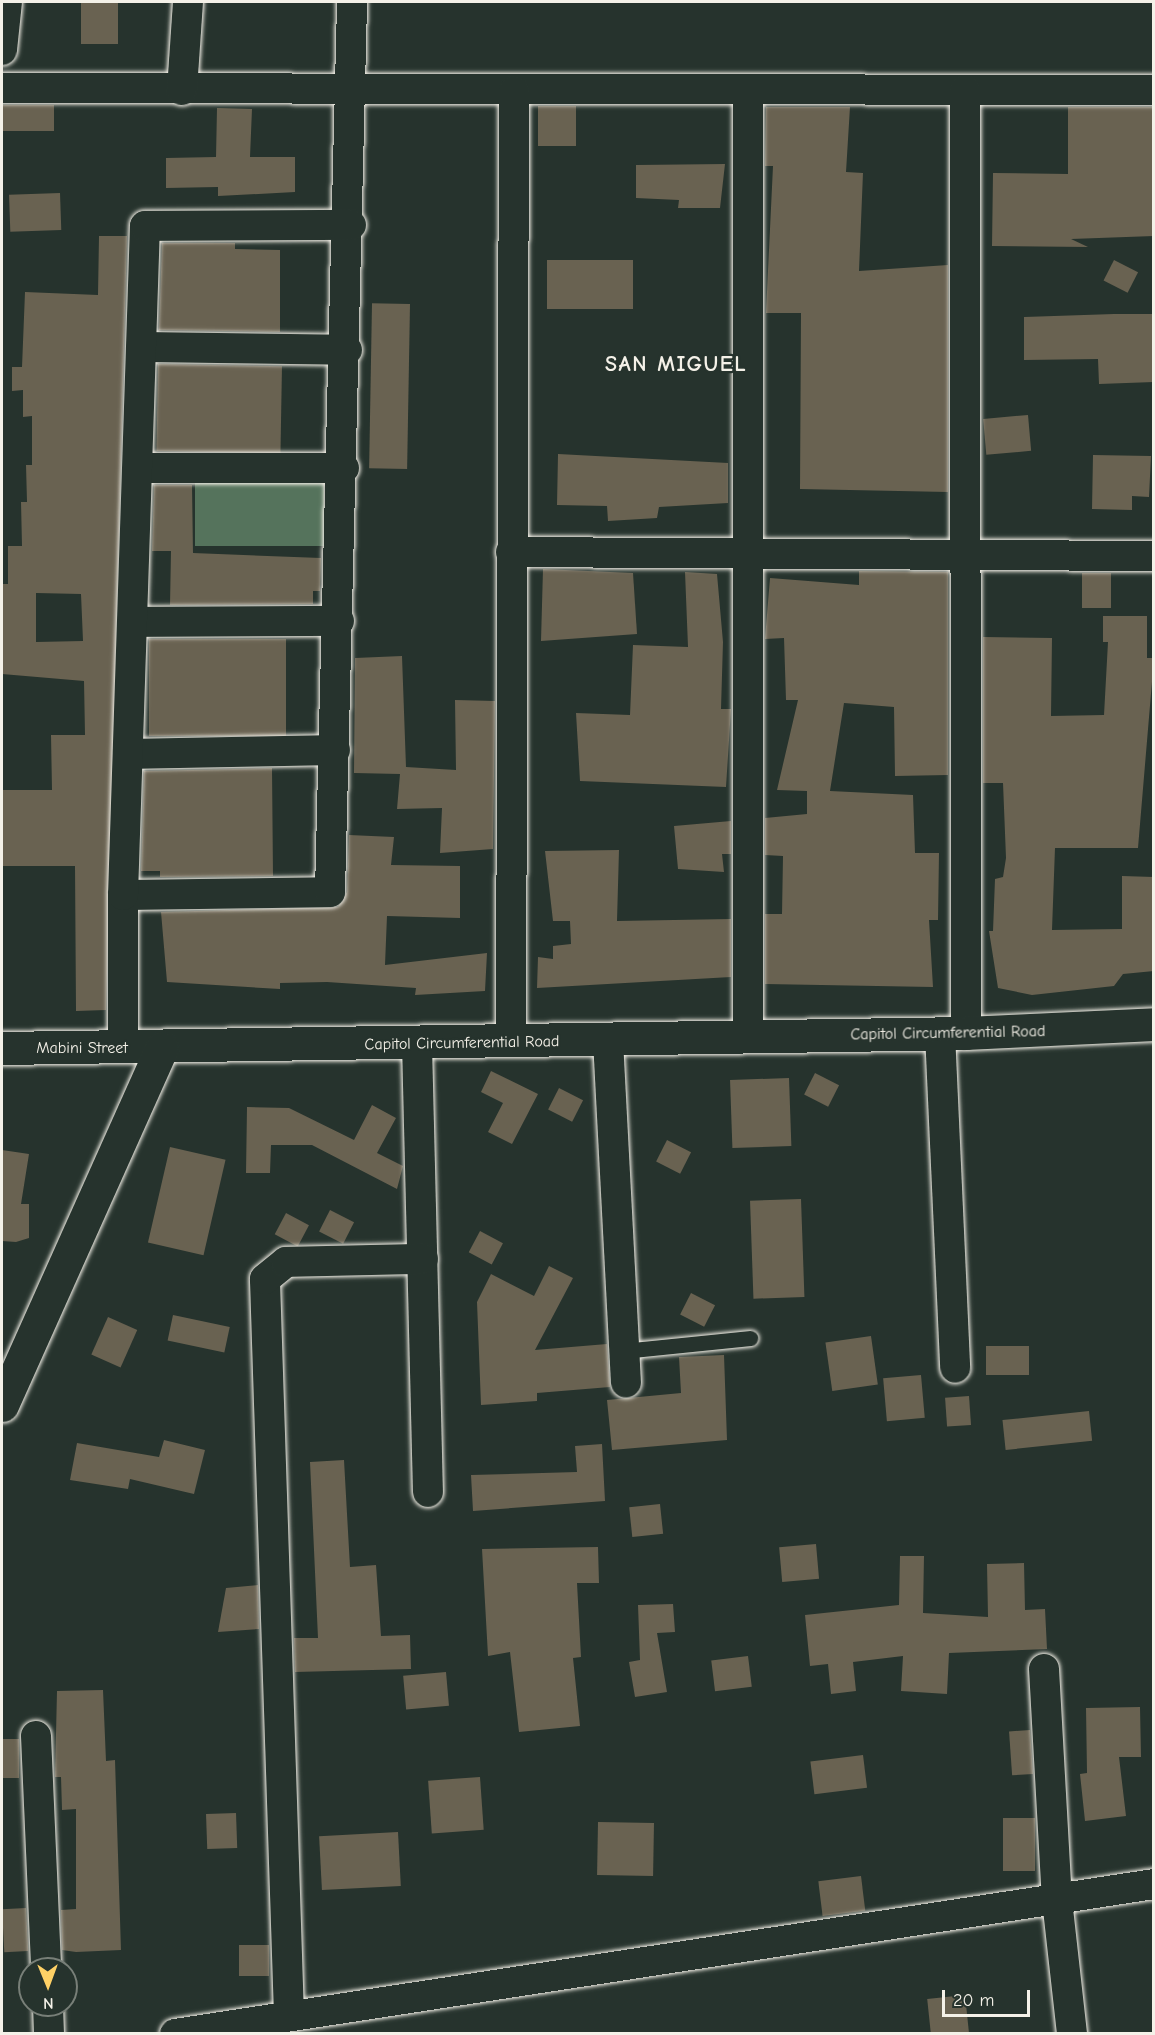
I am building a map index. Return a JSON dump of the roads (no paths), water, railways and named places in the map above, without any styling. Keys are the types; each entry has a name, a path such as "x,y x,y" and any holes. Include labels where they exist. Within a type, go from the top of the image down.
{"main road":[{"name":"Capitol Circumferential Road","path":"162,1048 953,1033 1154,1024"},
{"name":"Mabini Street","path":"2,1048 162,1048"},
{"path":"2,1405 162,1048"}],"street":[{"path":"2,50 7,2"},
{"path":"182,90 188,2"},
{"path":"123,895 330,892 351,225 352,2"},
{"path":"2,88 352,92 1154,90"},
{"path":"955,1368 953,1033 966,555 964,90"},
{"path":"511,1042 514,91"},
{"path":"748,91 745,553 748,1037"},
{"path":"123,1048 123,895 139,468 145,226 351,225"},
{"path":"142,347 347,350"},
{"path":"139,468 344,468"},
{"path":"511,552 1154,556"},
{"path":"133,622 339,621"},
{"path":"128,754 335,750"},
{"path":"608,1040 626,1383"},
{"path":"417,1044 428,1491"},
{"path":"289,2016 265,1279 286,1262 423,1259"},
{"path":"1044,1669 1057,1900 1072,2034"},
{"path":"36,1736 45,1957"},
{"path":"175,2034 1154,1884"},
{"path":"48,2017 49,2034"}],"lane":[{"path":"623,1351 750,1338"}],"district":[{"name":"SAN MIGUEL","path":"676,365"}]}
